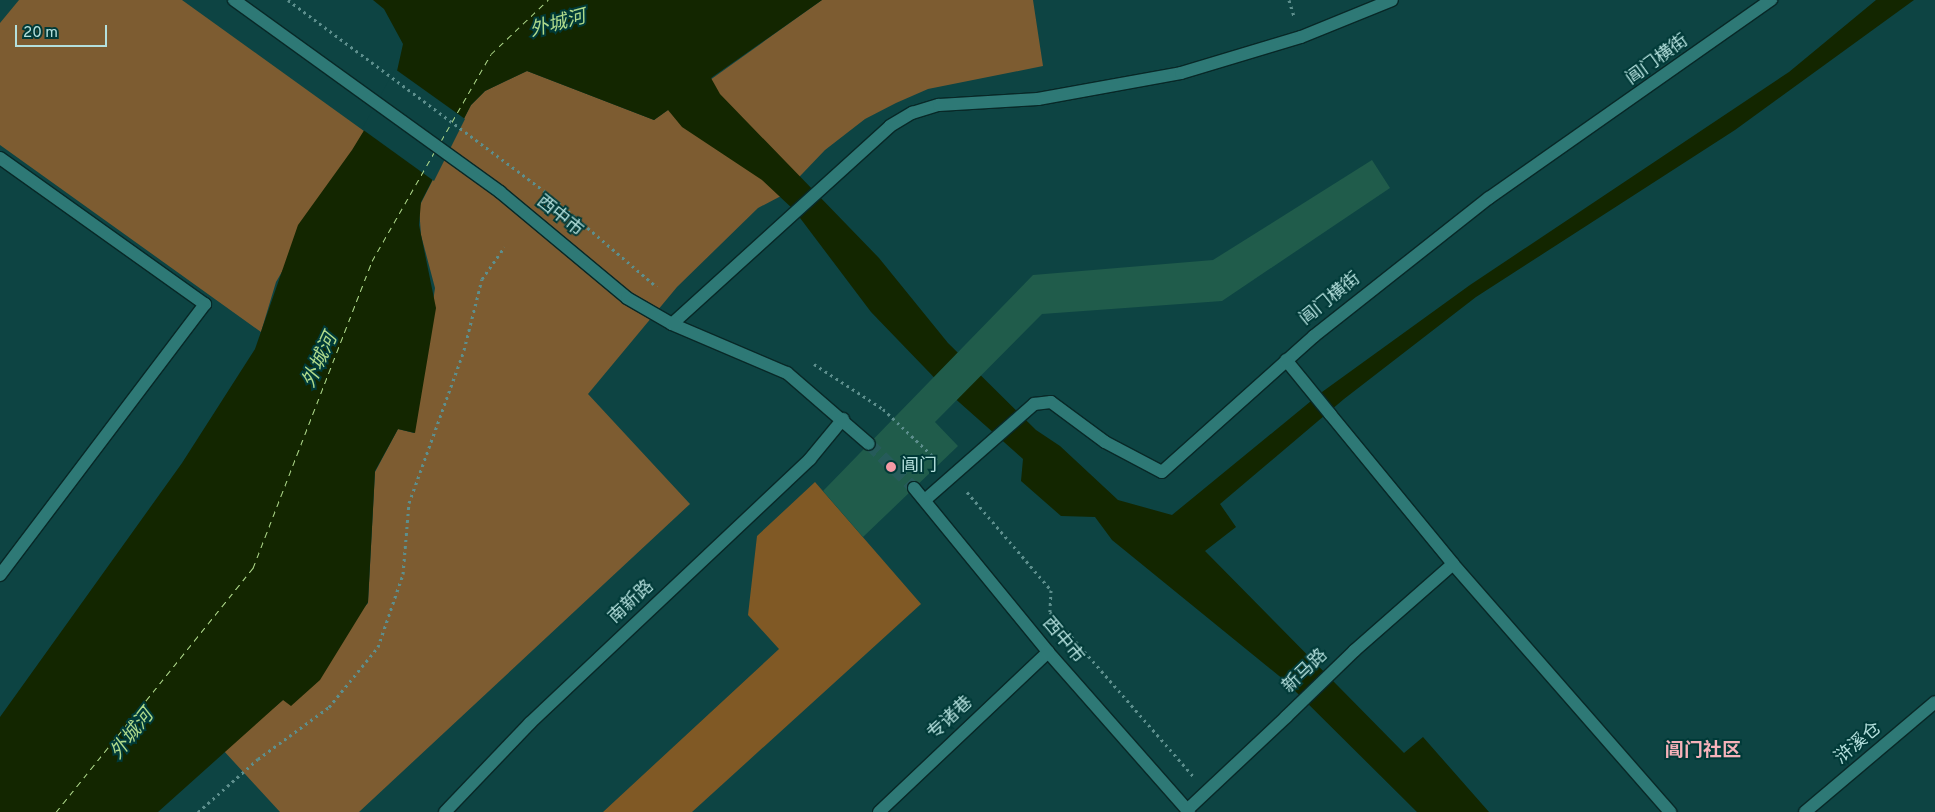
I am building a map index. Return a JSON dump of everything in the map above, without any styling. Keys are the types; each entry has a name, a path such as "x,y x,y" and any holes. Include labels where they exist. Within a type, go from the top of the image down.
{"street":[{"name":"西中市","path":"234,0 351,88 500,192 627,298 672,324 787,373 843,419 869,444"},
{"path":"672,324 782,222 890,126 912,113 939,105 1038,99 1181,73 1330,27 1392,0"},
{"name":"阊门横街","path":"926,499 1034,404 1051,402 1105,442 1162,472 1286,360 1489,198 1771,0"},
{"path":"0,158 205,304 0,575"},
{"path":"1286,360 1452,564 1670,812"},
{"name":"南新路","path":"445,812 530,723 810,460 843,419"},
{"name":"西中市","path":"914,488 926,499 1048,652 1188,811"},
{"name":"新马路","path":"1188,811 1354,651 1452,564"},
{"name":"专诸巷","path":"879,812 1048,652"},
{"name":"浒溪仓","path":"1805,812 1935,702"}],"path":[{"path":"288,0 356,54 514,169"},
{"path":"198,812 258,759 329,706 378,647 403,574 409,503 464,350 482,279 504,247"}],"shaded area":[{"path":"19,0 182,0 364,131 276,282 261,332 0,145 0,23"},
{"path":"822,0 1033,0 1043,66 928,89 865,119 825,150 781,196 758,208 677,287 588,394 690,504 359,812 280,812 223,750 283,700 368,603 375,472 398,429 414,433 435,288 421,235 419,207 471,105 485,91 527,71 654,120"},
{"path":"815,482 921,604 692,812 603,812 779,649 748,615 757,536"}],"water":[{"name":"外城河","path":"373,0 822,0 711,78 720,94 879,258 948,343 1036,430 1060,446 1118,500 1172,515 1322,392 1470,285 1789,72 1876,0 1914,0 1735,130 1476,297 1344,399 1220,504 1236,527 1205,551 1404,753 1423,737 1489,812 1417,812 1284,680 1112,540 1095,517 1061,516 1021,481 1023,459 951,395 871,312 794,210 762,180 682,127 668,110 654,120 527,71 485,91 471,105 421,202 419,225 436,308 415,433 398,429 375,471 368,602 320,680 291,706 283,700 158,812 0,812 0,717 182,463 255,349 298,225 352,150 395,80 403,44 384,9"}],"pier":[{"path":"395,69 465,119 434,181 362,129"}],"building":[{"path":"1372,160 1390,188 1222,301 1042,314 935,422 958,446 863,537 823,491 1033,275 1213,260"}],"ferry route":[{"path":"441,141 491,54 548,0"},
{"path":"56,812 253,568 372,261 435,151"}],"tunnel":[{"path":"869,444 914,488"}],"place":[{"name":"阊门","path":"891,467"}],"district":[{"name":"阊门社区","path":"1703,752"}]}
